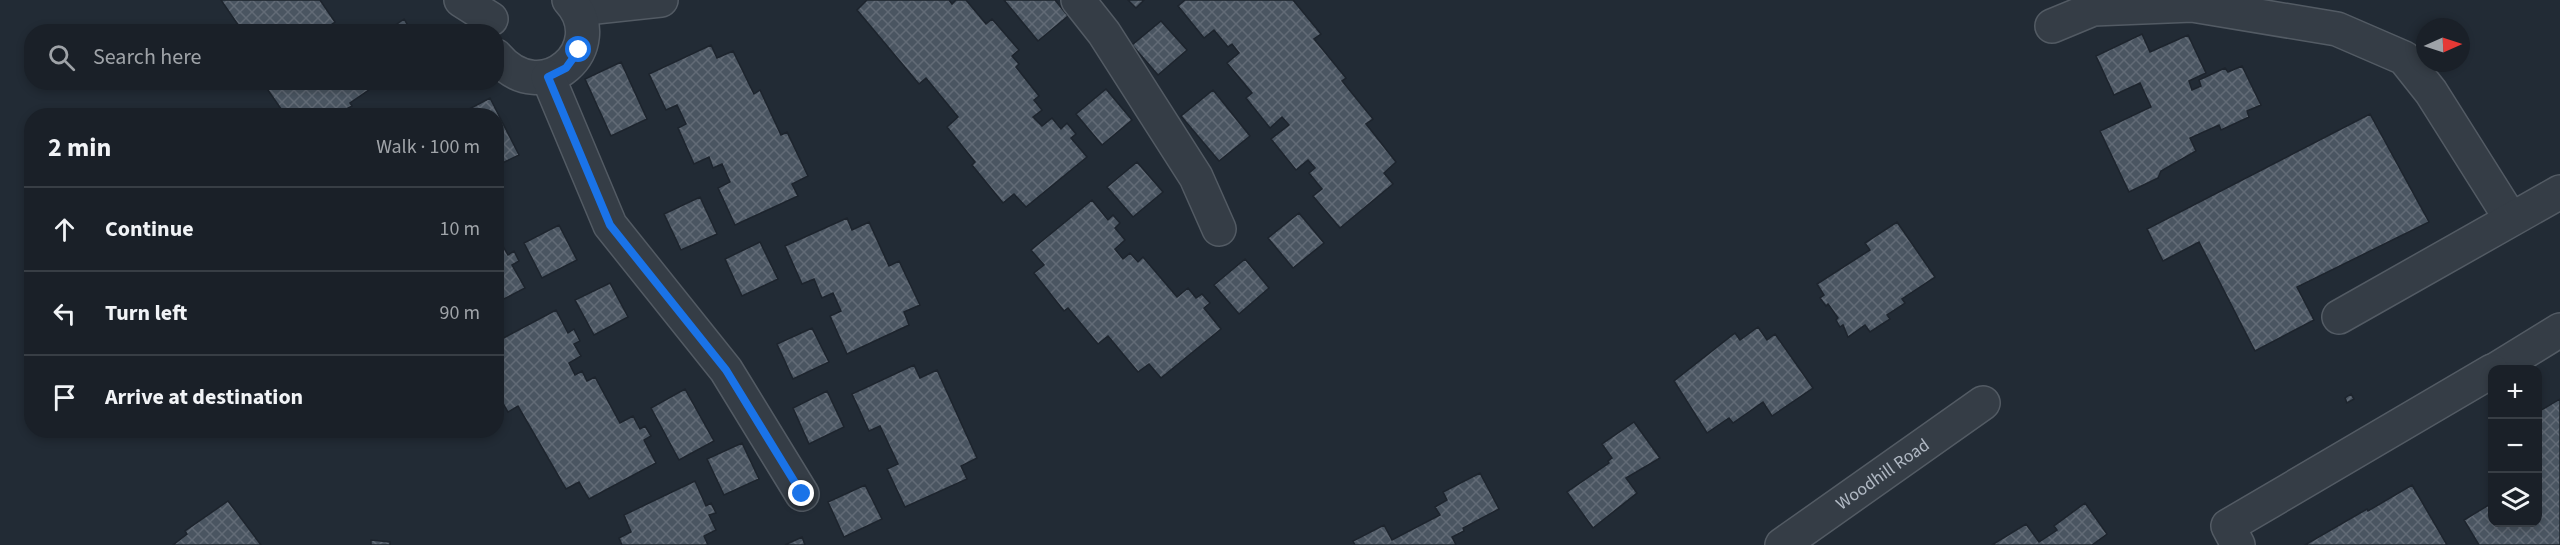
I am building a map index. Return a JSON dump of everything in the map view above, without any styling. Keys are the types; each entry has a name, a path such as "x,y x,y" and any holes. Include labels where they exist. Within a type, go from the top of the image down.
{"street":[{"path":"461,0 494,17"},
{"path":"504,65 510,71 528,78 548,77 566,68 579,50 583,29 573,4 661,0"},
{"path":"1078,0 1104,33 1196,177 1219,229"},
{"path":"2052,26 2093,9 2192,5 2337,29 2404,58 2431,92 2511,219"},
{"path":"548,77 610,225 726,370 802,494"},
{"path":"2339,317 2560,192"},
{"path":"2502,365 2560,330"},
{"path":"2238,545 2228,526 2488,374"},
{"name":"Woodhill Road","path":"1782,545 1983,403"}],"building":[{"path":"221,0 320,0 335,22 332,24 238,24"},
{"path":"867,0 949,0 952,4 956,0 966,0 986,24 992,19 1019,50 1012,56 1019,64 1016,67 1039,96 1034,100 1042,110 1033,117 1042,126 1052,118 1061,129 1067,123 1076,134 1071,138 1087,157 1026,207 1014,194 1003,203 972,165 975,162 947,127 958,117 926,78 919,84 857,10"},
{"path":"1004,0 1055,0 1068,16 1038,41"},
{"path":"1128,0 1144,0 1136,8"},
{"path":"1185,0 1293,0 1321,34 1314,39 1346,78 1342,81 1373,119 1366,124 1396,162 1384,173 1393,184 1340,228 1313,196 1322,189 1309,173 1315,168 1308,160 1296,170 1271,139 1289,125 1282,117 1270,128 1246,98 1252,93 1227,63 1239,53 1232,44 1228,47 1214,30 1204,38 1178,6"},
{"path":"404,19 407,24 397,24"},
{"path":"1161,21 1187,50 1158,75 1132,45"},
{"path":"2142,34 2150,52 2188,35 2206,73 2189,81 2192,90 2201,86 2199,80 2225,68 2228,72 2242,66 2261,105 2247,111 2249,117 2221,130 2219,125 2190,138 2196,151 2161,171 2158,178 2129,192 2100,131 2151,107 2140,83 2114,95 2096,56"},
{"path":"711,45 717,58 733,51 754,94 760,90 781,135 787,132 808,176 792,184 798,196 735,225 718,188 730,182 722,164 713,168 709,157 694,164 678,128 686,124 677,105 666,110 649,74"},
{"path":"621,62 647,119 611,136 585,79"},
{"path":"1106,89 1132,120 1102,145 1076,114"},
{"path":"268,90 369,90 350,103 352,106 348,108 280,108"},
{"path":"1213,90 1250,136 1219,161 1181,116"},
{"path":"490,98 495,108 471,108"},
{"path":"2370,114 2429,222 2297,287 2314,320 2255,351 2199,242 2163,261 2147,229"},
{"path":"504,126 519,155 504,162"},
{"path":"1137,162 1163,192 1133,217 1107,187"},
{"path":"700,197 717,234 681,250 664,214"},
{"path":"1092,200 1108,220 1113,215 1120,223 1115,228 1125,240 1115,249 1123,259 1130,253 1138,262 1143,257 1177,297 1188,288 1196,298 1202,294 1210,303 1204,308 1221,329 1161,378 1149,364 1138,372 1108,336 1098,344 1068,308 1064,311 1034,273 1044,265 1031,250"},
{"path":"1299,213 1324,243 1293,268 1268,238"},
{"path":"847,218 852,230 869,222 889,266 899,261 920,305 904,312 909,325 847,354 830,316 841,311 833,293 822,298 814,279 802,284 785,246"},
{"path":"1897,222 1935,277 1902,299 1905,303 1887,315 1890,319 1870,332 1865,325 1848,337 1843,325 1840,327 1836,320 1838,318 1828,304 1826,306 1820,298 1824,295 1817,284 1870,250 1865,243"},
{"path":"559,225 577,260 542,278 524,243"},
{"path":"760,242 778,279 742,296 725,259"},
{"path":"504,248 508,255 514,251 519,261 512,265 525,288 504,299"},
{"path":"1245,259 1269,288 1239,314 1214,285"},
{"path":"610,283 628,317 594,335 575,300"},
{"path":"556,310 568,333 574,329 580,341 574,344 581,356 569,363 575,375 582,371 587,381 595,377 620,423 633,416 640,429 645,426 651,436 644,440 656,463 589,499 579,482 566,489 518,406 508,412 504,405 504,338"},
{"path":"1758,327 1767,340 1775,334 1813,388 1772,416 1763,402 1733,423 1729,418 1707,433 1674,381 1735,333 1740,340"},
{"path":"812,328 829,362 793,379 777,344"},
{"path":"914,365 920,378 937,370 977,458 961,466 967,479 905,507 887,469 898,464 880,426 869,431 852,394"},
{"path":"685,389 714,441 679,460 651,408"},
{"path":"827,391 844,427 809,444 793,408"},
{"path":"2351,394 2354,399 2347,403 2345,398"},
{"path":"2560,399 2560,545 2479,545 2464,520 2488,505 2488,527 2542,527 2542,410"},
{"path":"1634,422 1660,458 1626,478 1637,493 1593,528 1567,492 1609,463 1608,461 1612,458 1602,444"},
{"path":"742,443 759,479 724,495 707,459"},
{"path":"1480,473 1499,509 1463,528 1464,531 1452,537 1456,545 1355,545 1353,541 1384,525 1392,540 1440,515 1435,507 1447,500 1443,492"},
{"path":"695,481 706,506 711,503 716,513 709,515 716,530 704,536 708,545 622,545 619,538 631,532 624,515"},
{"path":"865,485 882,519 844,537 828,502"},
{"path":"2412,485 2447,545 2305,545 2367,509 2368,511"},
{"path":"228,501 261,545 173,545 187,534 185,531"},
{"path":"2085,503 2107,534 2092,545 1992,545 2026,524 2039,542 2057,530 2054,526"},
{"path":"802,537 805,545 785,545"},
{"path":"371,540 390,542 390,545 371,545"}],"route":[{"path":"579,50 566,68 548,77 610,225 726,370 802,494"}]}
